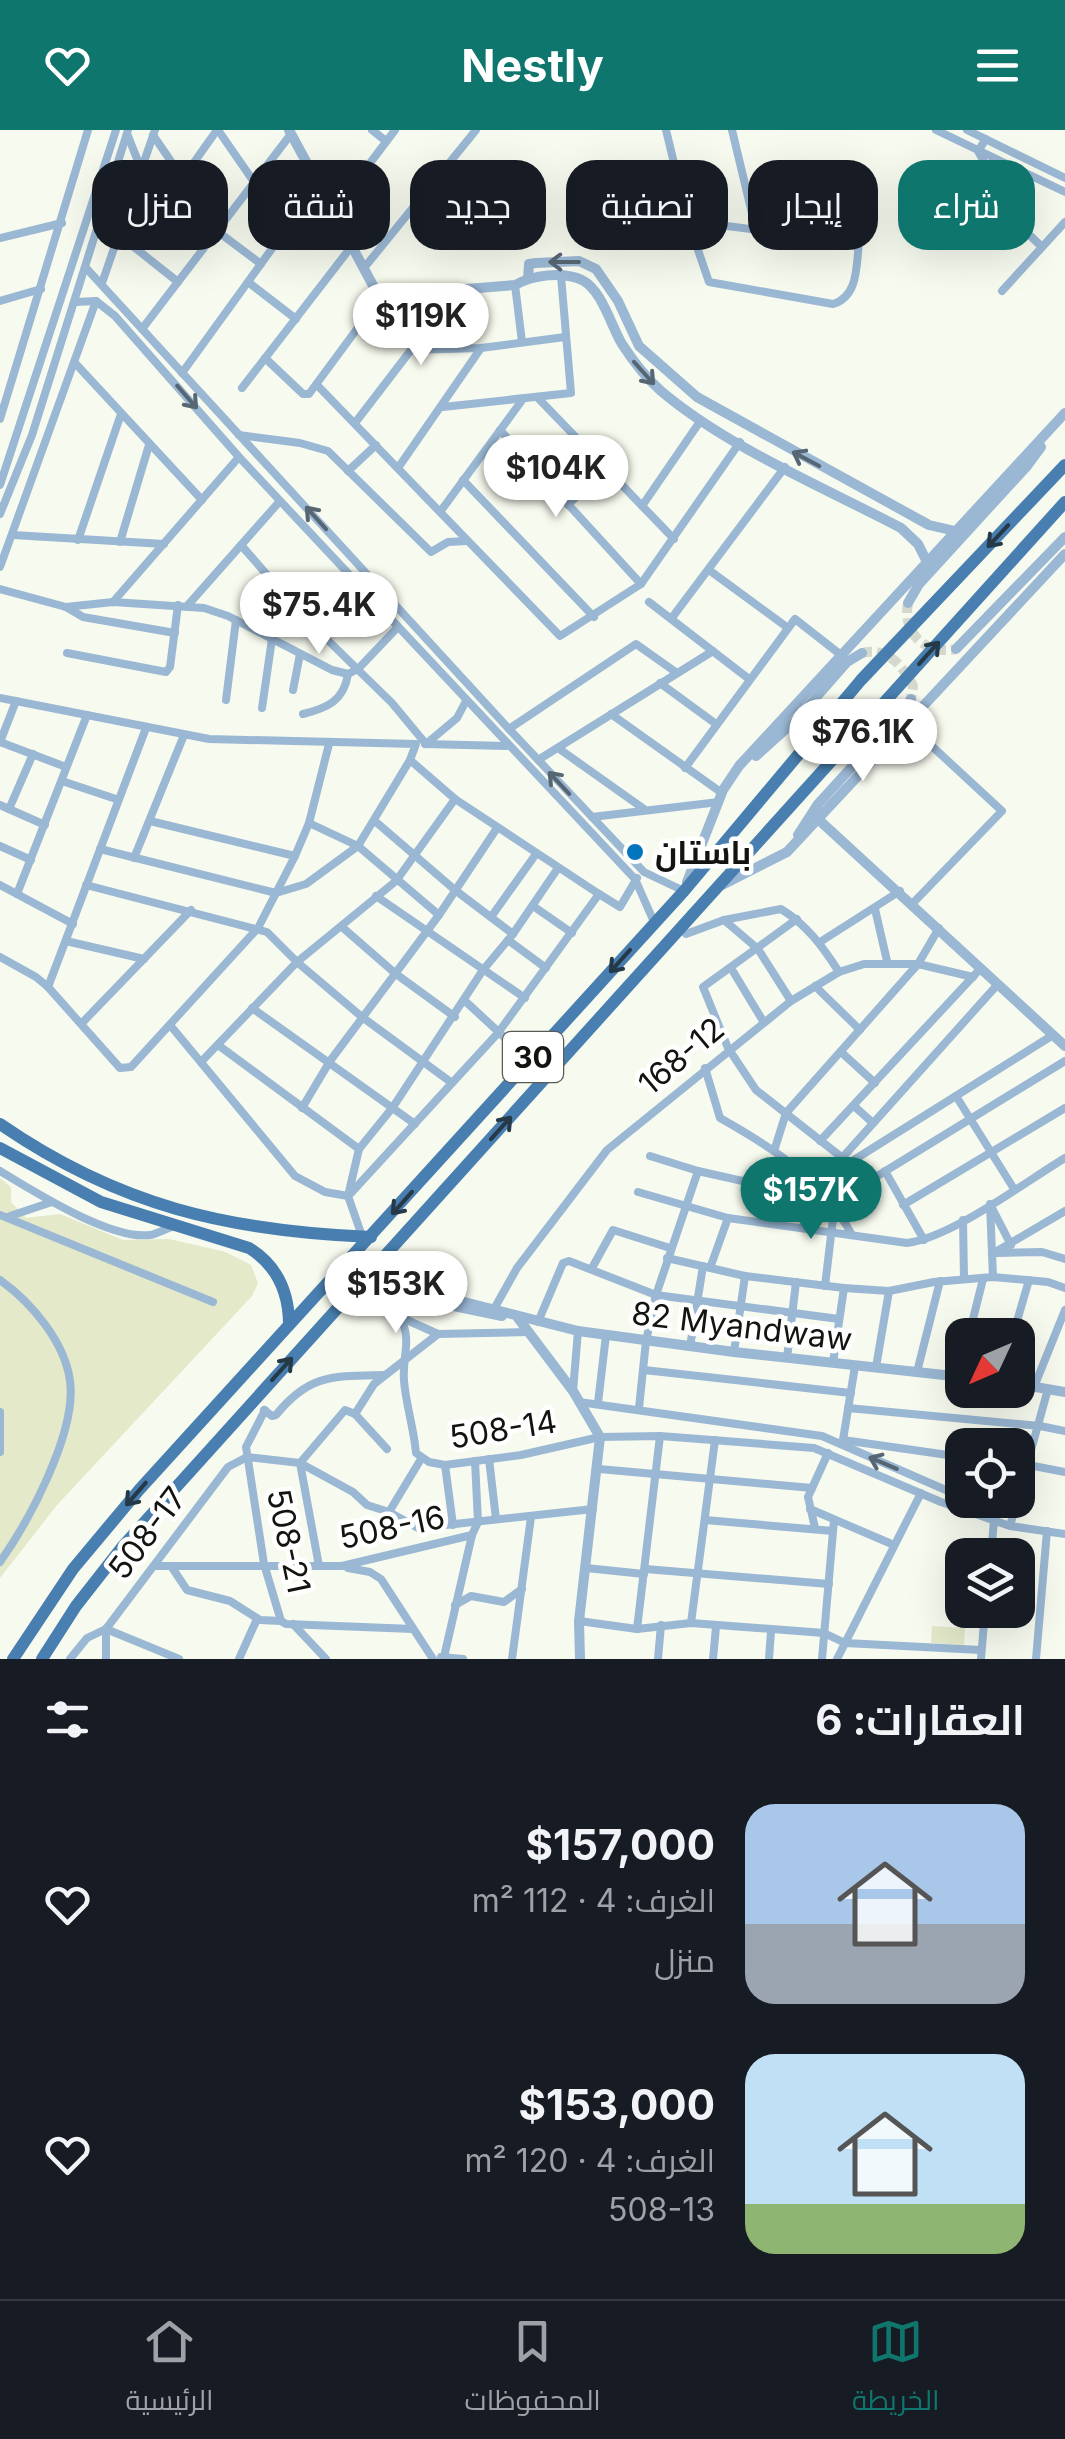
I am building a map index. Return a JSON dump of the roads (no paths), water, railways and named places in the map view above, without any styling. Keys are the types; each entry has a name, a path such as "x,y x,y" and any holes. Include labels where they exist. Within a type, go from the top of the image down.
{"main road":[{"name":"30","path":"13,1659 73,1569 208,1412 684,891 862,680 1065,464"},
{"name":"30","path":"42,1659 108,1564 228,1430 260,1405 338,1306 1065,502"},
{"path":"579,1007 577,1013 582,1022 597,1022"},
{"path":"560,1028 567,1027 575,1033 576,1046"},
{"path":"0,1124 76,1172 152,1203 250,1226 367,1236"},
{"path":"0,1148 88,1196 239,1242 266,1260 278,1274 286,1294 289,1325"},
{"path":"208,1412 215,1424 228,1430"},
{"path":"196,1426 208,1433 215,1444"}],"street":[{"path":"0,419 88,130"},
{"path":"0,484 116,130"},
{"path":"194,160 218,130 248,173"},
{"path":"372,130 386,141"},
{"path":"372,160 394,130"},
{"path":"666,130 673,160"},
{"path":"732,130 748,197"},
{"path":"936,130 1065,192"},
{"path":"966,130 1065,178"},
{"path":"364,268 474,131"},
{"path":"128,132 138,160"},
{"path":"0,514 32,435 128,132"},
{"path":"270,160 290,132 305,160"},
{"path":"154,133 171,160"},
{"path":"144,160 154,133"},
{"path":"978,150 986,140"},
{"path":"82,150 106,157"},
{"path":"978,150 1019,224 1042,247"},
{"path":"228,216 248,190"},
{"path":"1002,291 1065,222"},
{"path":"0,238 62,223"},
{"path":"228,240 261,264"},
{"path":"102,283 113,250"},
{"path":"138,250 178,282"},
{"path":"142,329 202,250"},
{"path":"182,373 271,250"},
{"path":"242,388 349,250"},
{"path":"353,250 382,295 516,285 528,278 580,279 589,285 622,344 662,392 701,420 901,528 918,544 927,562"},
{"path":"698,250 709,282 834,304 851,292 858,250"},
{"path":"528,278 529,264 536,263 579,261 596,269 618,301 634,336 662,369 697,397 929,526 955,531"},
{"path":"87,268 644,872 684,891 720,797 739,766 1065,413"},
{"path":"443,407 571,393 562,276"},
{"path":"248,282 296,319"},
{"path":"516,285 522,342"},
{"path":"0,301 41,290"},
{"path":"355,423 458,290"},
{"path":"265,358 304,394 309,394 382,295"},
{"path":"76,302 96,301 110,310 239,457 635,879 654,922"},
{"path":"0,567 96,301"},
{"path":"411,350 481,348 565,336"},
{"path":"622,344 634,336"},
{"path":"398,468 481,348"},
{"path":"154,360 162,352"},
{"path":"75,363 202,500"},
{"path":"318,386 560,636 641,584 740,442"},
{"path":"538,397 674,539"},
{"path":"440,512 522,399"},
{"path":"908,603 918,584 1027,466 1065,413"},
{"path":"78,540 121,414"},
{"path":"642,506 701,420"},
{"path":"500,430 641,584"},
{"path":"239,435 318,447 332,454 432,552 448,542 468,541"},
{"path":"348,470 376,445"},
{"path":"120,542 149,446"},
{"path":"113,602 239,457"},
{"path":"568,504 607,466"},
{"path":"671,619 784,467"},
{"path":"835,493 844,479"},
{"path":"463,480 594,617"},
{"path":"66,653 164,673 170,667 174,633 183,605 280,500"},
{"path":"13,535 164,544"},
{"path":"956,649 1065,537"},
{"path":"242,545 302,615 426,744"},
{"path":"332,555 340,546"},
{"path":"721,886 787,852 1065,554"},
{"path":"710,570 788,628"},
{"path":"0,589 66,607 79,615 174,633"},
{"path":"66,607 113,602 212,610 348,674 358,669 398,627"},
{"path":"649,602 749,679"},
{"path":"79,615 81,603"},
{"path":"685,768 795,619 841,655"},
{"path":"226,700 236,620"},
{"path":"262,708 272,639"},
{"path":"509,730 636,644 677,673"},
{"path":"538,760 714,651"},
{"path":"729,781 797,718 852,658 862,653"},
{"path":"293,690 300,654"},
{"path":"303,714 326,709 346,688 348,674"},
{"path":"660,683 716,724"},
{"path":"0,698 184,735 243,742 507,746"},
{"path":"787,852 818,804 911,699"},
{"path":"16,701 0,742 66,767"},
{"path":"426,744 457,718 466,701"},
{"path":"17,894 86,714"},
{"path":"611,714 720,797"},
{"path":"908,724 1002,811 913,903"},
{"path":"48,987 146,728"},
{"path":"134,858 184,735"},
{"path":"0,957 36,976 120,1068 126,1069 258,928 296,856 329,744"},
{"path":"100,850 276,893 306,884 358,846 376,822 416,744"},
{"path":"558,748 644,810"},
{"path":"32,754 5,807 44,826"},
{"path":"410,760 455,799 620,907 635,879 644,872"},
{"path":"62,780 116,800"},
{"path":"592,816 720,797"},
{"path":"201,1062 297,962 396,881 455,799"},
{"path":"150,820 296,856"},
{"path":"819,820 939,928 977,972 998,984 1065,1046"},
{"path":"309,822 358,846 438,915"},
{"path":"376,822 546,968"},
{"path":"302,1108 330,1061 428,930 497,828"},
{"path":"0,846 30,860"},
{"path":"491,917 536,854"},
{"path":"367,1236 348,1196 359,1148 394,1107 483,970 511,937 558,868"},
{"path":"0,885 72,924"},
{"path":"86,885 268,932 362,1017 452,1084"},
{"path":"820,942 900,891"},
{"path":"348,1196 498,1033 599,894"},
{"path":"376,896 525,998"},
{"path":"533,906 572,933"},
{"path":"682,929 686,934 724,920 781,909 820,942 840,972"},
{"path":"875,909 887,961"},
{"path":"82,1024 191,910"},
{"path":"797,919 702,986 728,1048 756,1090 849,1163 1053,1035"},
{"path":"724,920 758,948 791,1001"},
{"path":"342,927 396,974 455,1017"},
{"path":"775,1148 786,1113 918,964 939,928"},
{"path":"66,940 144,959"},
{"name":"168-12","path":"494,1309 517,1268 607,1150 728,1048 791,1001 840,972 864,964 887,961 977,972"},
{"path":"731,968 764,1021"},
{"path":"820,1141 977,972"},
{"path":"842,1158 998,984"},
{"path":"816,986 860,1030"},
{"path":"464,1000 530,1061"},
{"path":"252,1008 415,1124"},
{"path":"170,1025 295,1176 325,1192 348,1196"},
{"path":"218,1044 359,1148"},
{"path":"841,1052 875,1083"},
{"path":"650,1156 835,1202 1065,1061"},
{"path":"705,1068 720,1118 775,1148 835,1202 852,1235"},
{"path":"956,1096 1014,1189"},
{"path":"854,1106 873,1122"},
{"path":"903,1205 1065,1108"},
{"path":"638,1192 728,1218 832,1230 889,1242 924,1240 1065,1158"},
{"path":"0,1171 52,1202 132,1233 150,1235 176,1225"},
{"path":"639,1408 646,1341 656,1296 698,1171"},
{"path":"886,1171 924,1240"},
{"path":"5,1216 52,1202"},
{"path":"825,1286 835,1202"},
{"path":"990,1204 1013,1247"},
{"path":"975,1318 992,1254 990,1204"},
{"path":"992,1254 1013,1247 1065,1211"},
{"path":"5,1216 213,1302"},
{"path":"690,1347 707,1267 728,1218"},
{"path":"963,1220 964,1278"},
{"path":"592,1268 614,1230 670,1248"},
{"path":"1013,1247 1065,1258"},
{"path":"667,1258 745,1276 844,1288 890,1291 964,1278 1029,1280 1065,1288"},
{"path":"534,1326 563,1263 570,1260 656,1296 839,1319"},
{"path":"379,1263 384,1274 396,1284 516,1316"},
{"path":"734,1352 745,1276"},
{"path":"0,1280 22,1299 47,1330 66,1365 70,1384 59,1445 43,1485 0,1562"},
{"path":"1018,1318 1029,1280"},
{"path":"787,1358 796,1282"},
{"path":"917,1372 940,1282"},
{"path":"833,1363 844,1288"},
{"path":"338,1306 360,1294 385,1289 487,1315 516,1316"},
{"path":"876,1368 890,1291"},
{"path":"368,1304 438,1334 534,1326"},
{"path":"1035,1385 1065,1310"},
{"name":"82 Myandwaw","path":"516,1316 534,1326 945,1375"},
{"path":"389,1512 418,1456 403,1359 409,1344 401,1318"},
{"path":"534,1326 600,1437 579,1621 580,1659"},
{"path":"576,1397 578,1331"},
{"path":"355,1414 383,1375 438,1334"},
{"path":"598,1403 606,1335"},
{"path":"843,1442 855,1366"},
{"path":"644,1370 850,1393"},
{"path":"383,1375 331,1376 314,1381 293,1394 272,1416 260,1405 246,1447 248,1457 300,1463 353,1492 367,1505 418,1528 594,1509"},
{"path":"1035,1387 1065,1392"},
{"path":"1035,1444 1048,1390"},
{"path":"576,1397 843,1442 945,1454"},
{"path":"848,1408 1065,1431"},
{"path":"319,1566 300,1463 342,1412 350,1410 387,1449"},
{"path":"0,1412 0,1452"},
{"path":"809,1448 811,1434"},
{"path":"637,1629 660,1436"},
{"name":"508-14","path":"418,1456 445,1465 522,1455 600,1437 660,1436 809,1448 945,1502"},
{"path":"691,1623 715,1440"},
{"path":"843,1442 945,1490"},
{"path":"815,1528 808,1497 828,1453"},
{"name":"508-17","path":"70,1659 87,1638 106,1629 228,1467 248,1457"},
{"name":"508-21","path":"248,1457 264,1564 281,1621 414,1629"},
{"path":"488,1458 496,1519"},
{"path":"444,1657 478,1522 476,1461"},
{"path":"445,1465 453,1524"},
{"path":"1035,1466 1065,1472"},
{"path":"598,1469 812,1488"},
{"path":"838,1659 921,1494"},
{"path":"810,1509 894,1546"},
{"path":"512,1659 532,1517"},
{"path":"989,1518 1010,1526 1065,1534"},
{"path":"1010,1526 1012,1518"},
{"path":"705,1520 833,1531"},
{"path":"822,1659 834,1520"},
{"path":"992,1538 994,1520"},
{"path":"1036,1659 1047,1531"},
{"name":"508-16","path":"155,1566 342,1566 472,1535"},
{"path":"171,1566 186,1590 230,1601 257,1619 281,1621"},
{"path":"342,1566 370,1572 381,1579 432,1658 463,1659"},
{"path":"586,1568 699,1572 829,1584"},
{"path":"455,1605 471,1596 504,1602 522,1589"},
{"path":"239,1659 257,1619"},
{"path":"579,1621 637,1629 691,1623 824,1633 845,1643 981,1654 983,1628"},
{"path":"293,1624 326,1659"},
{"path":"658,1659 661,1625"},
{"path":"713,1659 716,1627"},
{"path":"93,1659 105,1655 106,1629 179,1659"},
{"path":"769,1659 771,1631"},
{"path":"306,1659 311,1647"}],"tunnel":[{"path":"908,603 909,625 919,640 935,649 956,649"},
{"path":"862,653 887,655 899,665 913,686 911,699"}],"place":[{"name":"باستان","path":"635,852"}]}
